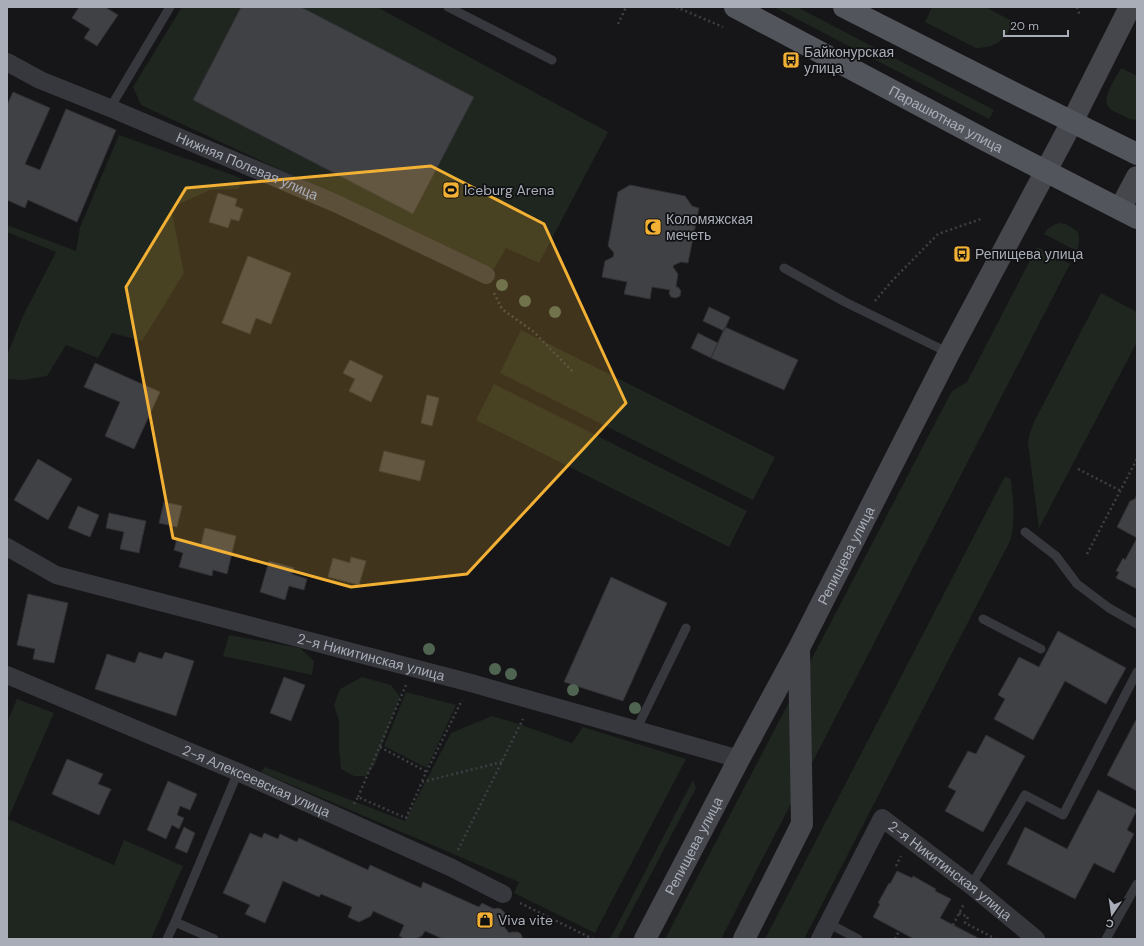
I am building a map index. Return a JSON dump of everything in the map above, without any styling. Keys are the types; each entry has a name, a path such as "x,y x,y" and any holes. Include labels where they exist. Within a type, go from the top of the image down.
{"main road":[{"name":"Парашютная улица","path":"736,7 1129,214"},
{"path":"844,7 1137,154"},
{"name":"Репищева улица","path":"645,939 738,759 799,648 949,354 1072,122 1130,7"},
{"path":"1129,214 1137,177"},
{"name":"Репищева улица","path":"744,939 802,824 799,648"}],"street":[{"name":"Нижняя Полевая улица","path":"7,62 40,80 335,203 486,275"},
{"name":"2-я Никитинская улица","path":"7,547 56,575 413,667 738,759"},
{"name":"2-я Алексеевская улица","path":"7,675 238,772 450,867 503,894"},
{"name":"2-я Никитинская улица","path":"828,923 882,818 971,886 1036,939"},
{"path":"820,939 828,923"}],"lane":[{"path":"110,108 170,7"},
{"path":"448,7 552,60"},
{"path":"784,268 845,302 949,354"},
{"path":"1025,532 1056,556 1077,584 1109,608 1137,624"},
{"path":"983,619 1041,649"},
{"path":"636,730 686,628"},
{"path":"971,886 1024,795 1063,815 1137,672"},
{"path":"167,939 238,772"},
{"path":"1106,939 1137,884"},
{"path":"175,922 214,939"},
{"path":"828,923 858,939"}],"path":[{"path":"618,24 626,7"},
{"path":"676,7 729,29"},
{"path":"1077,7 1080,16"},
{"path":"866,312 891,282 938,234 981,219"},
{"path":"486,275 502,309 534,332 573,372"},
{"path":"1087,554 1137,459"},
{"path":"1078,469 1120,491"},
{"path":"346,821 380,747 413,667"},
{"path":"358,797 406,818 422,782 471,683"},
{"path":"450,867 532,700"},
{"path":"380,747 427,772"},
{"path":"422,782 502,762"},
{"path":"503,894 593,939"},
{"path":"953,925 959,914 968,917 965,923 996,939"},
{"path":"895,939 899,931"}],"highlighted area":[{"path":"431,166 544,224 626,403 467,574 351,587 173,538 126,287 186,188"}],"shaded area":[{"name":"Iceburg Arena","path":"182,7 377,7 608,132 539,263 506,248 494,269 141,105 133,87"},
{"path":"774,7 797,7 994,110 989,119"},
{"path":"932,7 985,7 1014,22 1004,38 1000,41 990,46 976,48 925,22"},
{"path":"1121,68 1137,76 1137,120 1130,119 1114,112 1107,105 1106,101 1109,91"},
{"path":"119,135 241,178 239,189 210,190 171,208 184,273 142,341 112,333 98,358 66,345 47,376 23,380 7,379 7,356 22,318 56,252 7,232 7,225 76,251 80,227"},
{"path":"1059,223 1066,224 1078,232 1079,242 1077,251 1044,234 1050,227"},
{"path":"1037,247 1070,264 721,939 665,939 952,391 967,382"},
{"path":"1101,293 1137,312 1137,342 1039,528 1028,443 1030,433 1034,422"},
{"path":"521,330 775,457 753,500 500,373"},
{"path":"494,384 747,511 729,547 476,420"},
{"path":"1006,477 1011,480 1013,503 1013,526 1010,541 804,939 765,939 1004,478"},
{"path":"229,635 300,648 314,661 312,675 223,656"},
{"path":"362,677 391,685 400,697 375,764 366,776 354,776 341,769 339,721 334,705 340,689"},
{"path":"406,692 456,705 427,768 384,746"},
{"path":"17,699 54,713 8,819 114,865 124,840 183,866 151,939 7,939 7,723"},
{"path":"492,716 572,743 583,727 686,759 595,933 514,893 519,882 261,772 265,767 405,821 451,733"},
{"path":"693,780 696,788 617,939 610,939"}],"building":[{"path":"79,7 105,7 118,15 97,46 84,38 90,29 72,18"},
{"path":"241,7 301,7 474,97 413,214 193,100"},
{"path":"13,92 50,108 25,164 40,170 66,109 116,130 77,222 28,200 25,208 7,200 7,105"},
{"name":"Коломяжская мечеть","path":"630,185 685,196 692,206 699,208 688,263 681,262 673,267 678,274 676,287 678,287 681,291 680,296 676,298 671,297 669,293 670,290 652,287 650,299 624,294 627,282 602,277 605,261 613,257 614,253 608,246 618,192"},
{"path":"218,193 237,199 235,206 243,209 239,221 231,219 228,228 209,222"},
{"path":"248,256 291,273 271,324 256,318 250,334 222,323"},
{"path":"709,307 730,317 724,331 703,321"},
{"path":"725,327 798,360 784,390 711,358"},
{"path":"698,333 718,343 711,358 691,348"},
{"path":"350,360 383,376 371,402 349,391 355,379 343,373"},
{"path":"95,363 160,392 134,449 105,436 120,402 84,387"},
{"path":"427,395 439,398 432,426 421,423"},
{"path":"384,451 425,461 420,481 379,471"},
{"path":"38,459 72,479 48,520 14,500"},
{"path":"1137,494 1137,538 1117,527 1130,501 1135,499"},
{"path":"164,502 182,506 177,527 159,523"},
{"path":"78,506 99,515 90,537 68,528"},
{"path":"109,513 146,521 139,553 120,549 124,532 106,528"},
{"path":"205,528 236,536 227,574 213,570 212,576 179,567 183,553 174,550 177,538 201,545"},
{"path":"1137,538 1137,589 1116,578 1119,572 1116,571 1123,558 1125,560"},
{"path":"351,557 366,561 359,585 328,577 333,558 350,563"},
{"path":"269,561 294,568 292,574 307,579 304,590 289,586 285,600 260,592"},
{"path":"611,577 667,603 623,701 564,682"},
{"path":"28,594 68,603 54,663 33,659 35,649 17,645"},
{"path":"1058,631 1126,668 1106,704 1065,681 1033,740 994,719 1005,699 998,695 1019,657 1039,667"},
{"path":"139,652 162,659 165,652 194,661 176,716 95,689 107,654 135,663"},
{"path":"284,677 305,685 291,721 270,713"},
{"path":"1137,718 1137,791 1107,775"},
{"path":"986,735 1025,756 983,832 945,811 956,791 948,787 968,751 976,754"},
{"path":"67,759 103,774 98,784 111,789 99,815 52,794"},
{"path":"168,781 197,794 190,810 180,806 177,815 184,818 179,829 172,825 166,839 147,830"},
{"path":"1098,790 1137,810 1127,830 1134,834 1114,873 1094,863 1075,899 1007,864 1025,827 1067,849"},
{"path":"184,827 195,833 187,853 175,848"},
{"path":"250,833 262,838 264,833 278,839 280,834 297,842 299,838 368,870 370,865 421,888 423,882 479,907 482,903 494,909 501,909 507,917 503,925 509,933 518,932 521,934 523,939 443,939 425,931 422,936 415,939 405,939 399,936 404,925 373,911 371,916 359,922 348,917 352,907 321,894 319,897 283,881 265,923 245,914 250,905 223,893"},
{"path":"897,871 912,878 913,876 936,889 935,891 951,899 940,918 980,939 914,939 873,917 880,904 878,903"}],"place":[{"name":"Байконурская улица","path":"791,60"},
{"name":"Iceburg Arena","path":"451,190"},
{"name":"Коломяжская мечеть","path":"653,227"},
{"name":"Репищева улица","path":"962,254"},
{"name":"Viva vite","path":"485,920"}]}
